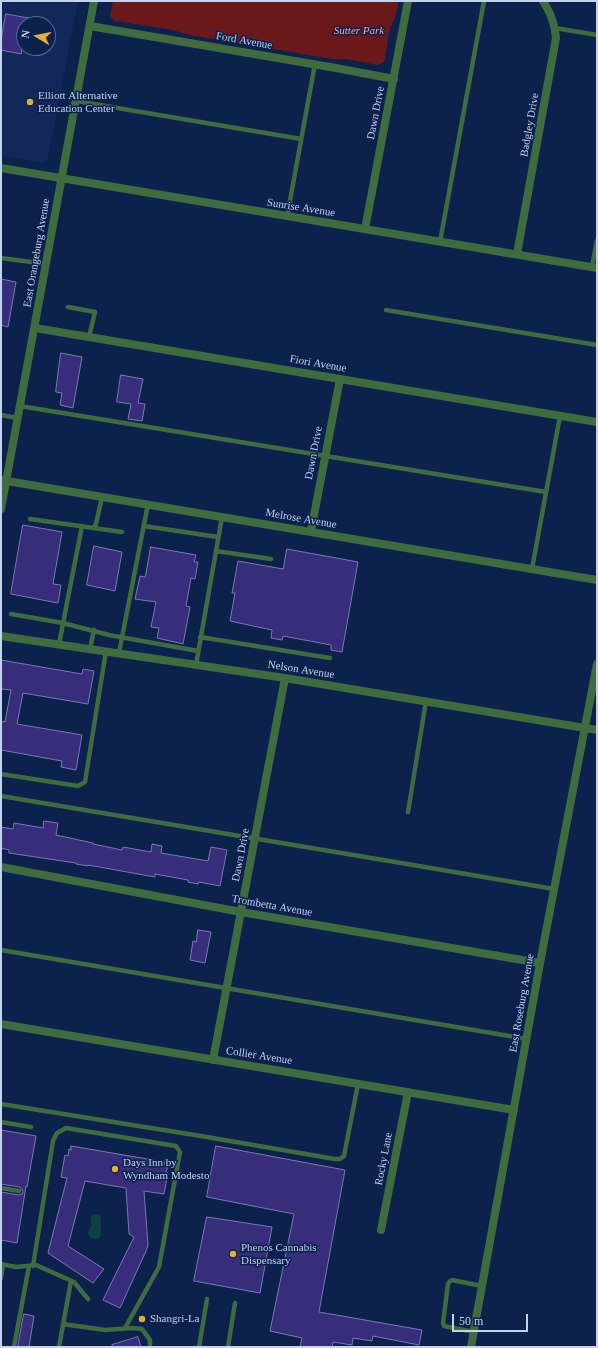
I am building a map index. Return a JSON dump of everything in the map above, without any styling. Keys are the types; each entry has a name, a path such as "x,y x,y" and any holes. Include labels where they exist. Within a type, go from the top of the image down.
{"street":[{"name":"East Orangeburg Avenue","path":"1,509 4,480 18,418 35,328 94,1"},
{"name":"Dawn Drive","path":"365,229 408,1"},
{"name":"Badgley Drive","path":"517,254 555,50 555,28 551,15 543,1"},
{"name":"Ford Avenue","path":"90,26 315,64 394,79"},
{"name":"Sunrise Avenue","path":"1,168 594,268"},
{"name":"Fiori Avenue","path":"35,328 597,422"},
{"name":"Dawn Drive","path":"311,532 340,379"},
{"name":"Melrose Avenue","path":"4,480 597,580"},
{"name":"Nelson Avenue","path":"1,636 285,678 597,730"},
{"name":"East Roseburg Avenue","path":"471,1347 540,963 597,664"},
{"name":"Dawn Drive","path":"213,1060 285,678"},
{"name":"Trombetta Avenue","path":"1,867 242,912 540,963"},
{"name":"Collier Avenue","path":"1,1024 514,1110"},
{"name":"Rocky Lane","path":"381,1230 408,1092"}],"lane":[{"path":"440,242 484,1"},
{"path":"555,28 597,35"},
{"path":"287,217 315,64"},
{"path":"76,101 301,139"},
{"path":"594,268 597,240"},
{"path":"1,258 46,264"},
{"path":"68,307 95,312 90,337"},
{"path":"386,310 597,345"},
{"path":"20,406 546,492"},
{"path":"1,415 18,418"},
{"path":"532,569 560,416"},
{"path":"93,528 96,524 102,496"},
{"path":"119,653 148,504"},
{"path":"196,664 222,517"},
{"path":"30,519 122,532"},
{"path":"59,644 82,526"},
{"path":"144,526 218,537"},
{"path":"216,551 271,559"},
{"path":"11,614 63,623 109,635 198,651"},
{"path":"90,649 94,630"},
{"path":"200,637 330,658"},
{"path":"1,774 78,786 85,782 106,651"},
{"path":"408,812 426,701"},
{"path":"1,796 554,890"},
{"path":"1,950 527,1038"},
{"path":"1,1104 340,1159 344,1156 358,1084"},
{"path":"1,1122 31,1128"},
{"path":"14,1347 31,1266 53,1141 57,1132 66,1128 176,1146 180,1152 159,1267 125,1328"},
{"path":"1,1188 19,1191"},
{"path":"1,1278 2,1264 16,1267 36,1265 71,1280 88,1299"},
{"path":"59,1347 71,1280"},
{"path":"474,1332 444,1326 443,1323 448,1284 452,1280 482,1286"},
{"path":"199,1347 208,1299"},
{"path":"228,1347 235,1303"},
{"path":"63,1324 105,1330 125,1328 142,1329 150,1340 150,1347"}],"shaded area":[{"name":"Elliott Alternative Education Center","path":"1,1 78,1 48,158 43,163 1,156"},
{"path":"95,1214 100,1216 101,1219 101,1234 97,1239 91,1238 88,1234 89,1229 92,1226 90,1219 91,1216"}],"green space":[{"name":"Sutter Park","path":"113,1 398,1 398,5 389,33 384,62 378,65 346,59 332,59 115,21 110,16"}],"building":[{"path":"6,14 17,16 16,16 16,53 1,50 1,41"},
{"path":"1,279 16,282 8,327 1,325"},
{"path":"61,353 82,357 73,408 60,405 62,393 56,392"},
{"path":"121,375 143,379 138,403 145,404 142,421 128,419 131,404 117,402"},
{"path":"23,525 62,532 53,584 61,585 58,603 11,594"},
{"path":"94,546 122,552 115,591 87,585"},
{"path":"151,547 196,555 194,562 198,562 195,579 191,578 186,606 190,607 183,644 157,638 159,628 151,627 156,602 135,599 140,576 145,577"},
{"path":"287,549 358,562 342,652 331,650 331,645 283,636 282,640 271,638 272,630 230,621 235,593 232,593 238,561 283,569"},
{"path":"1,660 82,674 83,669 94,671 88,704 23,693 17,724 82,735 76,770 61,767 62,761 1,750 1,721 5,722 11,690 1,689"},
{"path":"44,821 58,823 56,835 122,850 123,847 151,852 152,844 162,846 161,853 208,861 211,847 227,850 220,886 199,882 198,884 188,882 188,880 155,874 155,877 9,853 9,850 1,848 1,827 13,829 14,823 43,828"},
{"path":"198,930 211,932 205,963 190,960 193,941 196,942"},
{"path":"1,1130 36,1136 17,1243 1,1240 1,1192 19,1195 22,1194 23,1191 20,1187 1,1184"},
{"path":"71,1146 165,1162 165,1165 168,1165 164,1194 144,1191 148,1245 120,1308 103,1300 134,1237 129,1234 126,1188 85,1181 68,1246 104,1269 93,1283 48,1253 67,1178 61,1177 65,1155 68,1156"},
{"path":"216,1146 345,1170 319,1312 422,1330 419,1345 373,1336 372,1341 353,1338 352,1345 333,1342 332,1347 300,1347 302,1338 270,1331 294,1214 207,1197"},
{"name":"Phenos Cannabis Dispensary","path":"207,1217 272,1227 260,1293 194,1281"},
{"path":"24,1314 34,1316 29,1347 18,1347"},
{"path":"138,1337 141,1347 112,1347 112,1345"}],"place":[{"name":"Elliott Alternative Education Center","path":"30,102"},
{"name":"Days Inn by Wyndham Modesto","path":"115,1169"},
{"name":"Phenos Cannabis Dispensary","path":"233,1254"},
{"name":"Shangri-La","path":"142,1319"}]}
